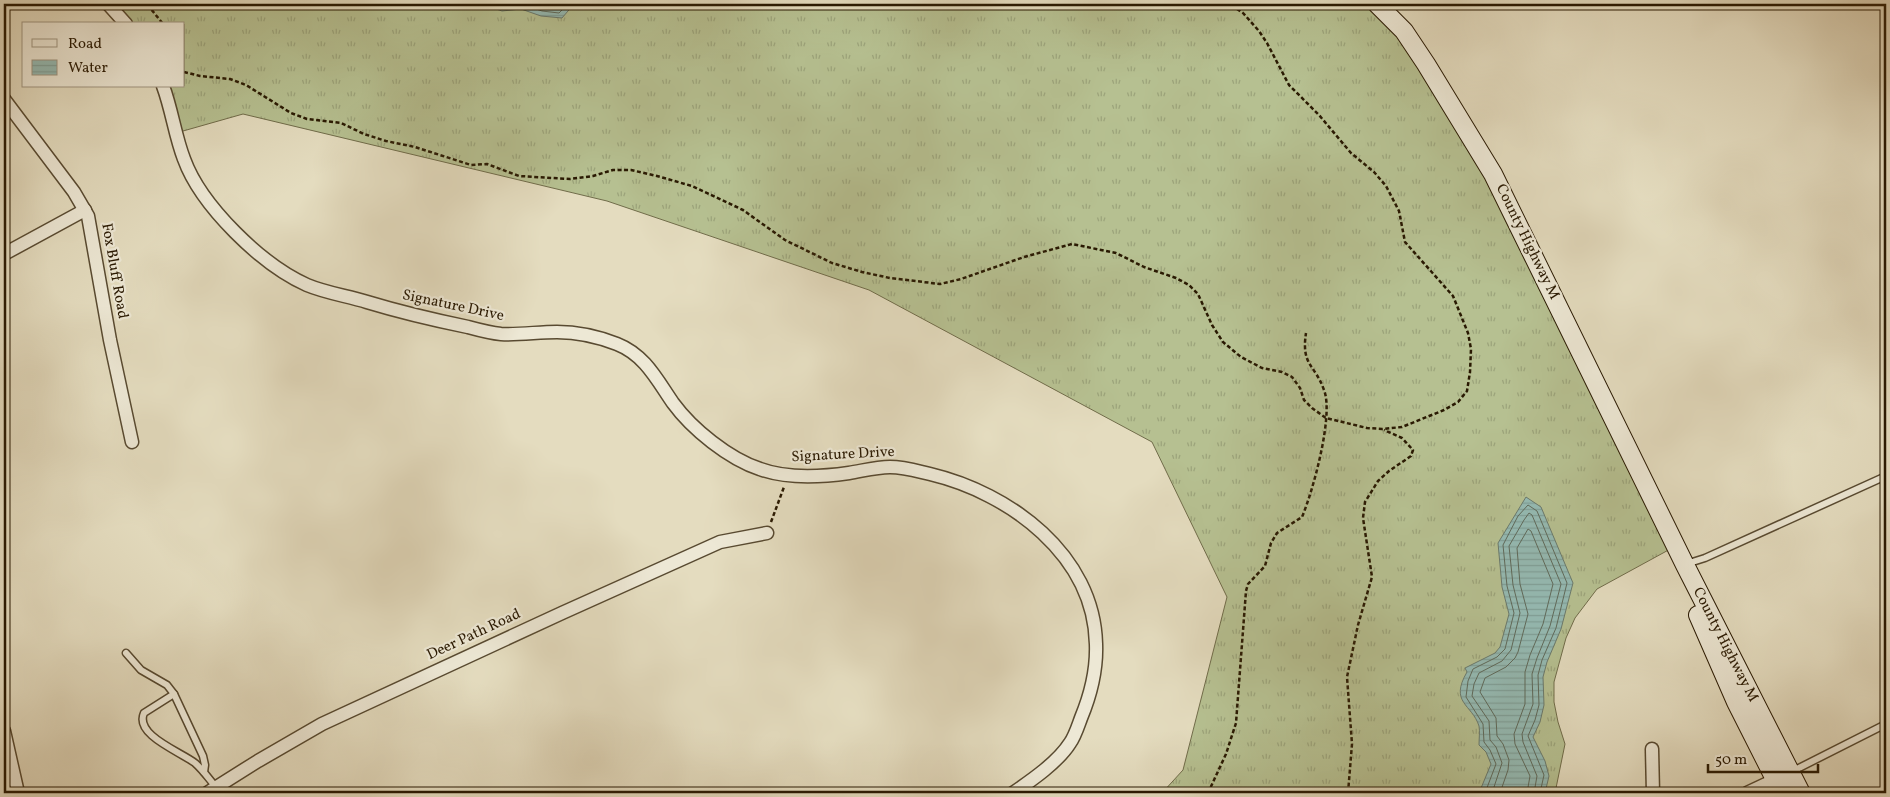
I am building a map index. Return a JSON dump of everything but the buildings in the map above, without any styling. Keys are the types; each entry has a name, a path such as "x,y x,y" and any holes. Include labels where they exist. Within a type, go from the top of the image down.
{"main road":[{"name":"County Highway M","path":"1378,4 1409,39 1493,174 1652,495 1782,782"},
{"name":"County Highway M","path":"1652,495 1674,547 1699,618 1736,702 1782,782 1801,793"}],"street":[{"path":"108,4 122,15"},
{"name":"Signature Drive","path":"164,88 185,162 210,205 246,242 270,262 307,285 419,317 500,334 560,332 616,343 634,353 652,371 678,409 706,437 742,461 760,469 789,475 847,473 890,467 905,468 949,478 1008,505 1036,527 1060,551 1074,571 1092,612 1097,650 1092,691 1070,744 1036,776 1013,793"},
{"name":"Fox Bluff Road","path":"4,100 74,192 88,216 110,340 132,442"},
{"path":"4,254 85,210"},
{"name":"Deer Path Road","path":"211,790 322,724 562,613 720,542 767,533"},
{"path":"4,731 18,793"},
{"path":"1652,748 1653,793"},
{"path":"1747,793 1782,782"}],"lane":[{"path":"1685,565 1705,558 1886,476"},
{"path":"126,653 141,670 167,685 174,694 203,756 206,765 204,772"},
{"path":"174,694 160,701 144,713 142,722 146,730 153,737 195,763 204,772 211,790"},
{"path":"1782,782 1886,724"}],"path":[{"path":"149,4 161,22"},
{"path":"185,72 230,79 246,85 300,116 341,123 364,134 386,141 415,147 471,165 487,164 519,176 570,179 593,176 613,170 631,170 692,186 743,210 785,240 832,263 890,278 940,284 1072,244 1116,253 1144,267 1176,278 1189,285 1198,294 1212,325 1223,342 1241,357 1262,368 1282,372 1292,377 1300,388 1304,400 1326,418 1367,428 1402,427 1422,420 1458,402 1467,391 1471,349 1462,315 1453,296 1405,242 1399,211 1386,186 1374,172 1351,153 1319,115 1289,85 1268,43 1243,13 1230,4"},
{"path":"1208,793 1226,754 1236,723 1248,584 1265,566 1271,543 1277,533 1302,517 1318,467 1326,418 1325,390 1305,356 1306,333"},
{"path":"1348,793 1352,744 1347,677 1358,624 1372,577 1363,518 1365,502 1378,481 1411,456 1413,450 1402,438 1382,429"},
{"path":"767,533 789,475"}],"green space":[{"path":"108,4 1377,4 1462,123 1674,547 1597,589 1575,618 1566,638 1554,682 1554,702 1565,744 1555,793 1162,793 1183,770 1227,597 1152,442 869,290 607,201 243,114 176,133 164,88 185,88 185,22 124,22"}],"water":[{"path":"482,4 574,4 562,18 541,16 521,9 502,11"},
{"path":"1526,497 1541,507 1573,583 1561,629 1547,662 1543,677 1544,705 1540,722 1533,737 1545,761 1549,776 1545,793 1479,793 1491,764 1486,752 1479,745 1479,726 1461,697 1460,690 1467,672 1465,668 1495,653 1500,647 1509,614 1502,587 1498,543"}]}
